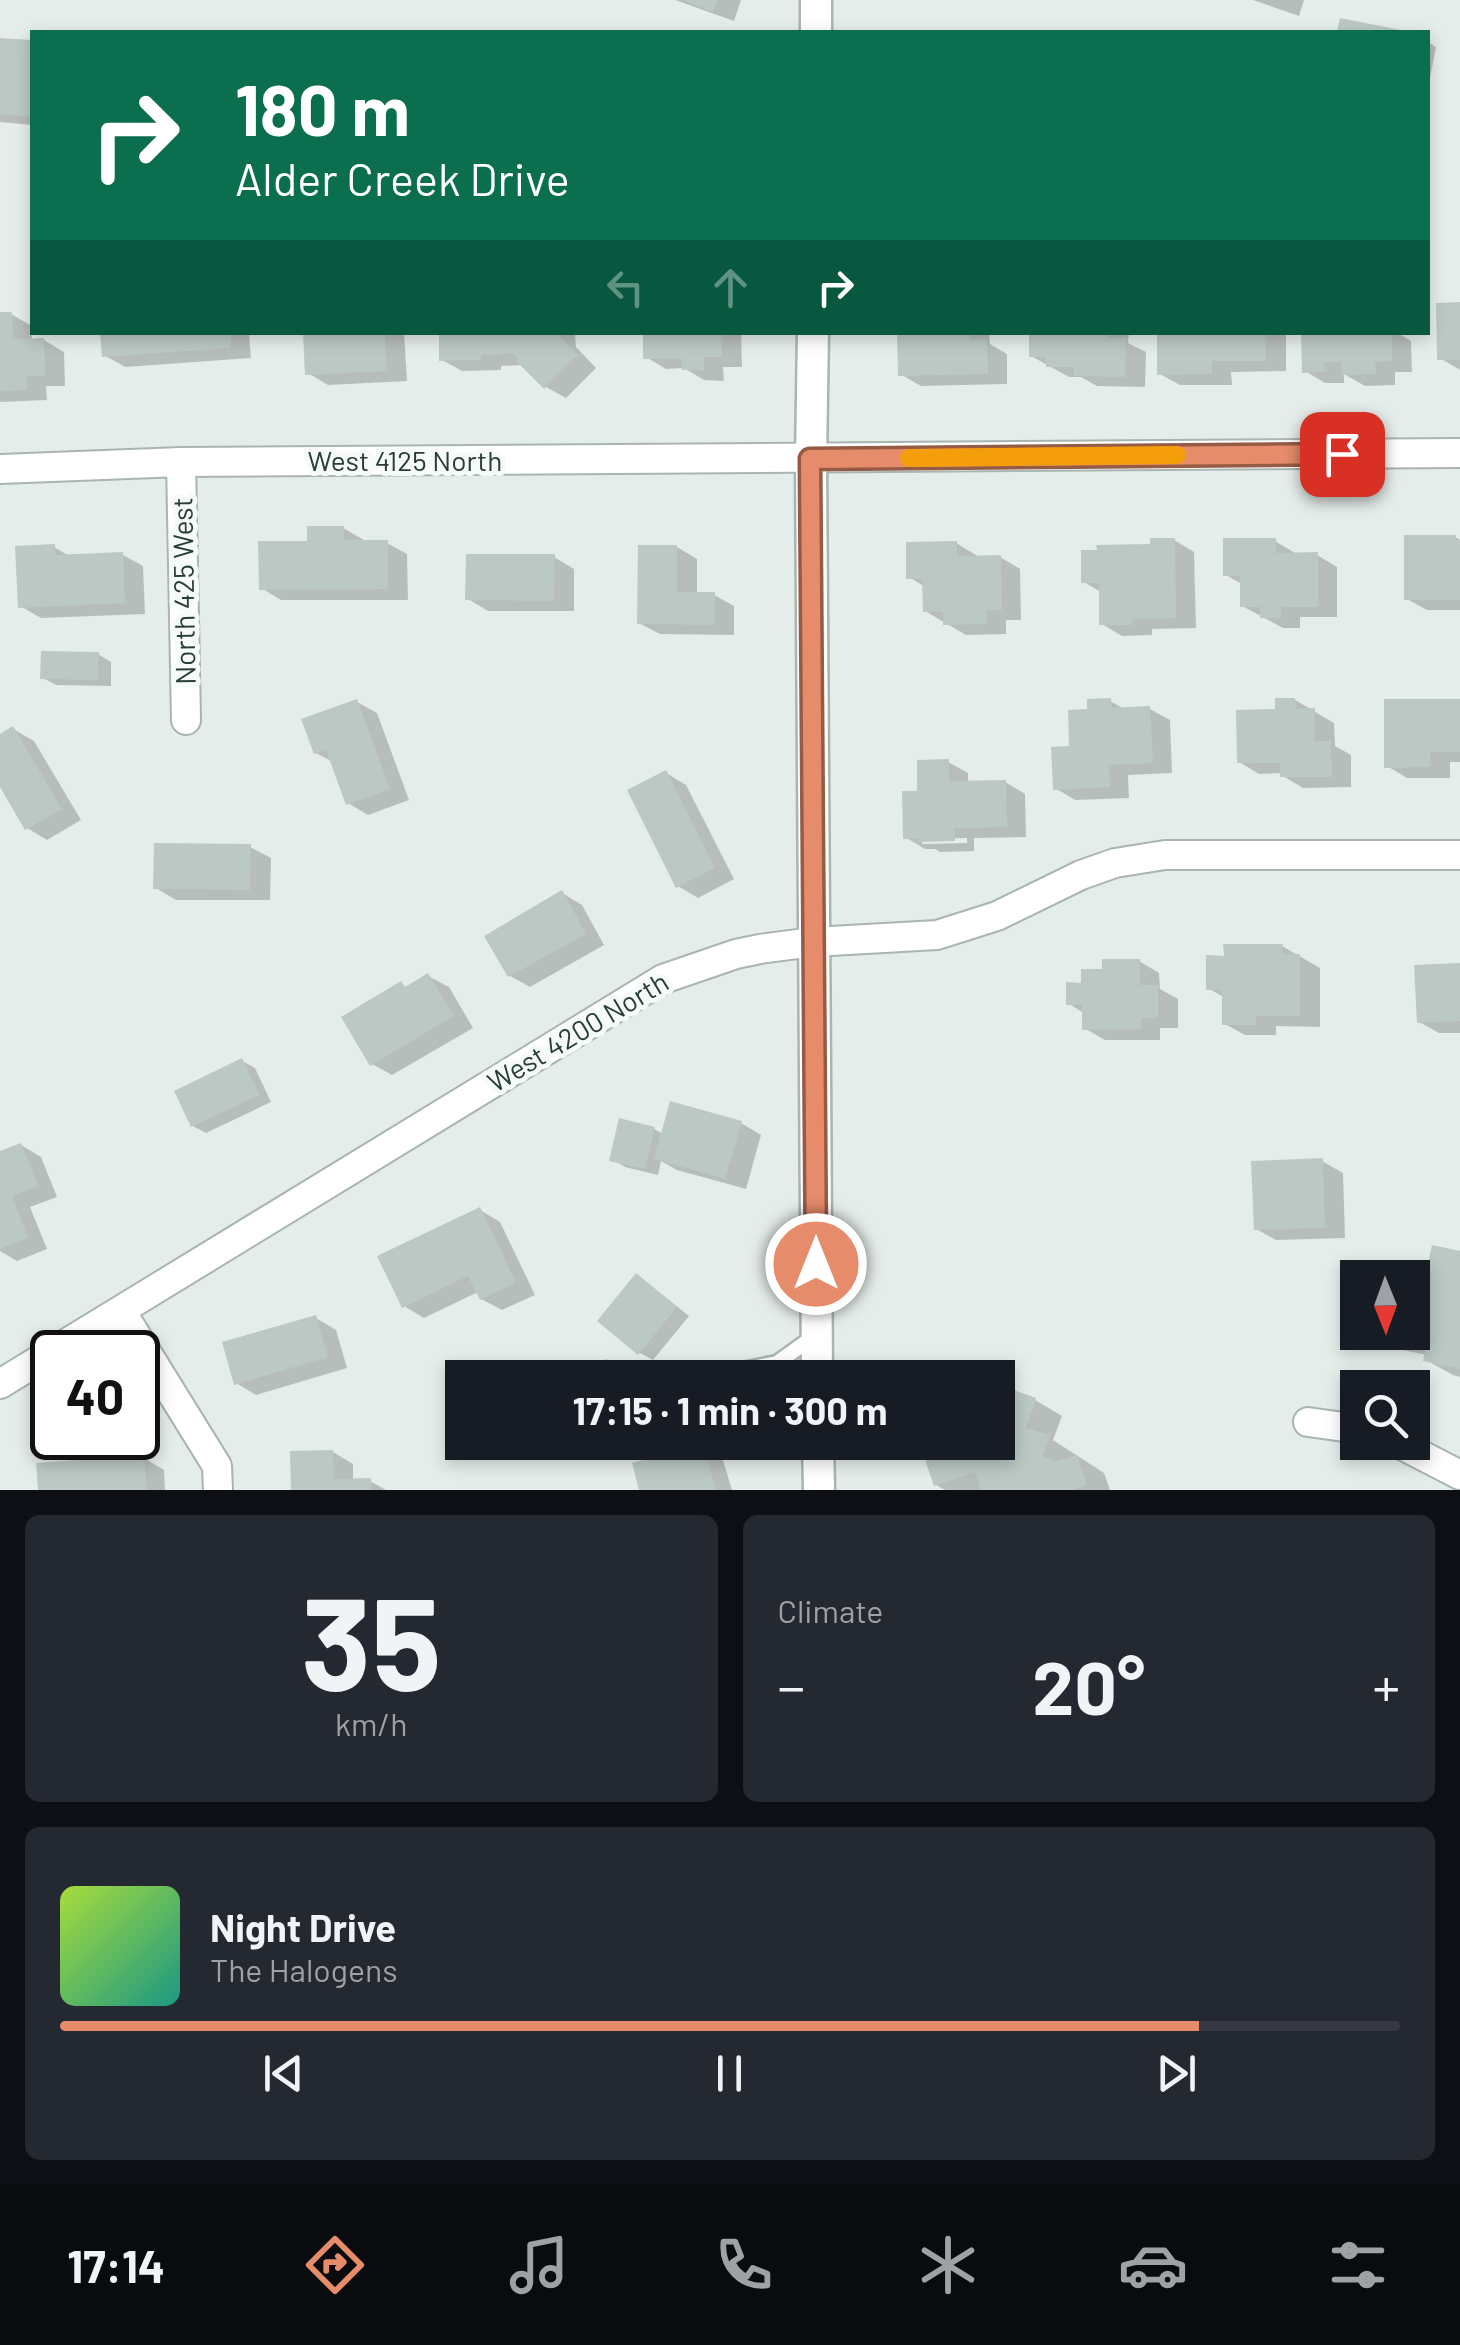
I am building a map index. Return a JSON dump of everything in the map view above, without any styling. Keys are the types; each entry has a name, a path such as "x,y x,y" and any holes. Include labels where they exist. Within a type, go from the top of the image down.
{"street":[{"path":"816,0 816,30"},
{"path":"813,335 810,459 818,1360"},
{"name":"West 4125 North","path":"0,469 180,462 1460,452"},
{"name":"North 425 West","path":"180,462 186,720"},
{"name":"West 4200 North","path":"0,1384 663,979 736,954 814,942 937,935 997,916 1115,863 1165,856 1460,855"},
{"path":"120,1311 217,1466 218,1490"},
{"path":"1308,1422 1340,1426"},
{"path":"1430,1459 1460,1474"},
{"path":"818,1460 818,1490"}],"lane":[{"path":"781,1360 817,1334"}],"building":[{"path":"683,0 717,0 713,12"},
{"path":"1340,18 1401,30 1337,30"},
{"path":"0,38 30,40 30,117 0,114"},
{"path":"1460,302 1460,360 1437,360 1436,303"},
{"path":"0,312 12,312 13,339 44,338 45,376 27,376 27,390 0,391"},
{"path":"100,335 230,335 231,348 102,357"},
{"path":"303,335 385,335 387,371 305,375"},
{"path":"439,335 558,335 578,355 544,389 516,361 514,354 439,361"},
{"path":"643,335 722,335 722,357 704,357 704,370 682,370 681,358 643,359"},
{"path":"897,335 970,335 970,340 987,340 988,374 898,376"},
{"path":"1029,335 1126,338 1125,377 1074,376 1074,367 1046,367 1046,357 1029,357"},
{"path":"1157,335 1266,335 1266,361 1212,361 1212,374 1157,375"},
{"path":"1301,335 1392,335 1392,361 1375,362 1376,374 1342,375 1341,362 1324,362 1325,372 1302,373"},
{"path":"307,526 344,526 344,540 388,540 388,589 259,590 258,541 307,541"},
{"path":"1404,535 1456,535 1456,540 1460,540 1460,600 1404,600"},
{"path":"1150,538 1175,538 1176,618 1099,625 1099,583 1081,583 1081,550 1097,550 1096,545 1150,544"},
{"path":"1223,538 1276,538 1276,553 1318,552 1318,607 1281,607 1281,618 1260,618 1260,607 1240,607 1240,576 1223,576"},
{"path":"957,541 957,556 1001,555 1002,610 986,610 987,624 943,625 943,612 923,612 922,579 906,579 906,542"},
{"path":"55,544 55,555 123,552 125,603 18,608 15,546"},
{"path":"638,545 677,545 677,592 715,592 715,625 637,624"},
{"path":"466,554 555,554 554,601 465,600"},
{"path":"41,651 99,652 98,680 40,679"},
{"path":"1111,698 1112,708 1150,706 1153,763 1109,765 1110,787 1053,790 1051,747 1069,746 1068,710 1087,709 1087,699"},
{"path":"1275,698 1295,698 1296,709 1315,708 1315,741 1331,741 1332,777 1280,777 1280,763 1237,763 1236,710 1275,709"},
{"path":"357,699 390,789 346,805 326,750 314,754 301,719"},
{"path":"1384,699 1460,699 1460,752 1430,752 1430,767 1384,768"},
{"path":"13,726 62,809 25,830 0,787 0,734"},
{"path":"949,759 949,781 1006,780 1007,827 955,828 955,841 903,839 902,791 917,791 917,760"},
{"path":"666,770 715,868 676,888 627,790"},
{"path":"154,843 251,844 250,890 153,889"},
{"path":"562,890 586,934 508,977 484,936"},
{"path":"1223,944 1283,944 1282,954 1300,954 1300,1016 1256,1016 1256,1025 1222,1025 1222,990 1206,990 1206,955 1224,956"},
{"path":"1102,959 1140,959 1140,985 1158,985 1158,1018 1141,1018 1141,1029 1082,1030 1082,1005 1066,1005 1066,982 1081,983 1081,969 1102,969"},
{"path":"1460,963 1460,1021 1417,1023 1414,965"},
{"path":"428,973 454,1016 370,1066 341,1017 401,981 405,987"},
{"path":"242,1058 260,1095 191,1127 174,1091"},
{"path":"670,1101 742,1121 725,1179 654,1159"},
{"path":"619,1118 655,1127 645,1169 609,1161"},
{"path":"21,1143 38,1186 12,1196 28,1238 0,1249 0,1151"},
{"path":"1323,1158 1325,1228 1254,1230 1251,1161"},
{"path":"480,1207 516,1283 480,1300 468,1276 402,1308 377,1256"},
{"path":"1432,1245 1460,1251 1460,1369 1423,1361 1425,1350 1430,1350"},
{"path":"636,1273 677,1307 638,1355 597,1321"},
{"path":"316,1315 328,1357 234,1385 222,1342"},
{"path":"1015,1390 1036,1398 1026,1428 1050,1435 1042,1456 1057,1461 1077,1455 1087,1485 1073,1490 981,1490 975,1472 934,1486 925,1460 1015,1460"},
{"path":"333,1450 334,1479 371,1478 371,1490 291,1490 290,1451"},
{"path":"144,1460 147,1490 38,1490 36,1463"},
{"path":"707,1460 716,1490 639,1490 632,1463"}],"slow traffic":[{"path":"909,458 1177,455"}],"route":[{"path":"816,1264 810,459 1342,454"}]}
